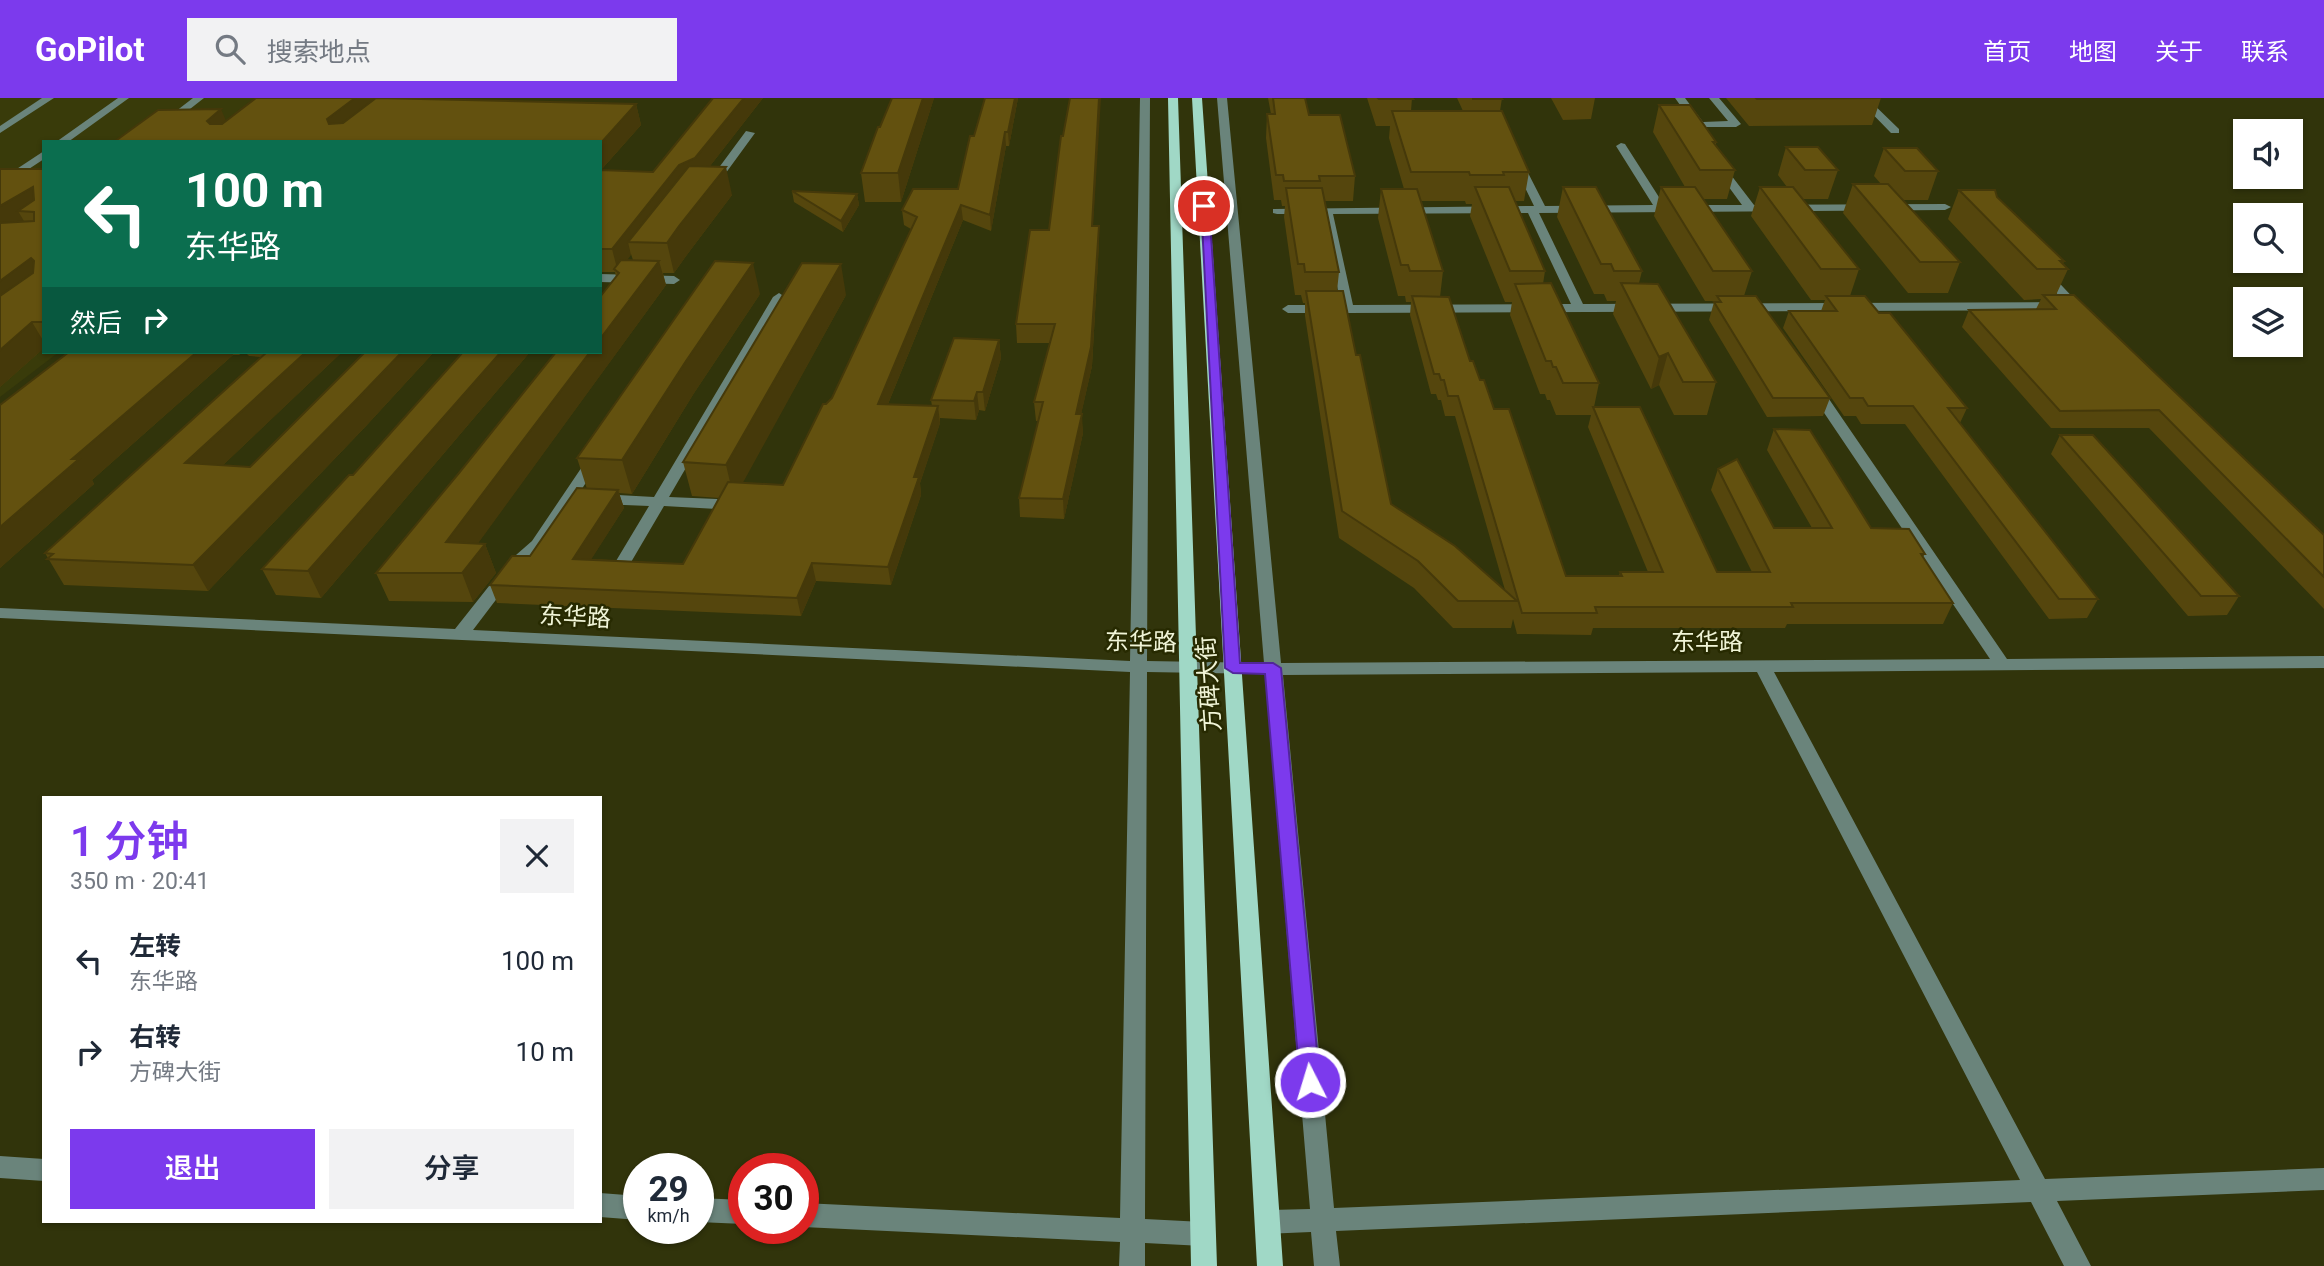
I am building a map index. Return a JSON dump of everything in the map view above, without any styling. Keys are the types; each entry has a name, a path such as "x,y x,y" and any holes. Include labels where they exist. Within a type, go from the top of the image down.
{"main road":[{"name":"方碑大街","path":"1172,98 1204,1266"},
{"name":"方碑大街","path":"1197,98 1269,1266"}],"street":[{"path":"0,130 49,98"},
{"path":"64,140 124,98"},
{"path":"144,140 199,98"},
{"path":"1132,1266 1145,98"},
{"path":"1222,98 1327,1266"},
{"path":"1680,98 1700,125 1735,124 1714,98"},
{"path":"1862,98 1895,131"},
{"path":"690,190 716,179 750,132"},
{"path":"1621,146 1661,209"},
{"path":"1512,150 1579,308"},
{"path":"0,185 42,155"},
{"path":"1712,157 1751,209"},
{"path":"1276,211 1945,207"},
{"path":"1692,209 1706,229"},
{"path":"1326,211 1348,309"},
{"path":"1288,309 2075,306 2029,261"},
{"path":"619,284 631,268"},
{"path":"602,279 619,284 674,280"},
{"path":"621,566 779,297"},
{"path":"1806,376 2003,664"},
{"path":"460,635 514,565 538,544 606,441"},
{"path":"568,498 717,504"},
{"name":"东华路","path":"0,613 1139,667 2324,662"},
{"path":"1762,666 2078,1266"},
{"path":"0,1167 42,1170"},
{"path":"1267,1222 2324,1179"},
{"path":"602,1205 623,1207"},
{"path":"819,1215 1133,1228 1203,1234"}],"shaded area":[{"path":"0,98 390,98 336,140 42,140 42,354 56,354 0,397"}],"building":[{"path":"256,98 355,98 327,119 329,124 343,123 376,98 636,104 602,142 117,140 158,110 221,109 207,121 210,124 222,124"},
{"path":"713,98 744,98 695,158 679,165 612,249 602,249 602,170 653,172"},
{"path":"892,98 923,98 898,173 861,173 878,127"},
{"path":"985,98 1015,98 1008,132 1005,132 990,215 961,205 878,404 938,406 914,477 919,477 888,567 812,563 797,598 490,585 512,556 530,556 577,488 618,490 573,559 683,564 728,482 783,485 823,404 832,398 917,217 902,210 913,189 958,189 970,136 974,136"},
{"path":"1070,98 1099,98 1092,226 1099,226 1091,347 1076,414 1082,414 1063,499 1019,498 1043,402 1034,402 1055,324 1016,324 1030,230 1049,230 1061,136"},
{"path":"1273,98 1305,98 1309,115 1340,115 1355,176 1319,176 1320,181 1284,181 1283,175 1276,175 1267,114 1275,114"},
{"path":"1412,98 1413,99 1379,99"},
{"path":"1756,98 1881,98 1757,99"},
{"path":"1659,105 1690,105 1716,142 1713,142 1735,170 1700,170"},
{"path":"1392,111 1502,111 1529,172 1470,175 1469,172 1411,172"},
{"path":"1786,147 1818,147 1838,170 1805,170"},
{"path":"1884,148 1917,148 1938,171 1905,171"},
{"path":"689,166 726,167 667,243 628,242"},
{"path":"0,169 42,169 42,322 32,322 0,350 0,296 33,273 34,261 31,258 0,281 0,223 34,221 34,212 18,211 34,200 33,187 0,206"},
{"path":"1853,184 1888,184 1960,262 1920,262"},
{"path":"1475,187 1509,187 1545,271 1510,271"},
{"path":"1563,187 1596,187 1642,271 1614,271 1611,264 1601,264"},
{"path":"1661,187 1695,187 1752,271 1713,271"},
{"path":"1760,187 1793,187 1859,269 1821,269"},
{"path":"1286,188 1322,188 1339,272 1305,272 1304,264 1298,264"},
{"path":"1381,189 1417,189 1443,271 1410,271 1408,265 1401,265"},
{"path":"1959,190 1995,190 1997,197 2064,261 2060,261 2068,269 2037,269"},
{"path":"792,191 857,194 841,221"},
{"path":"621,260 659,261 602,336 602,294 619,273 614,269"},
{"path":"715,261 753,263 622,460 577,458"},
{"path":"802,263 841,264 726,465 683,462"},
{"path":"1551,283 1599,383 1563,383 1556,367 1553,367 1551,361 1546,361 1515,284"},
{"path":"1621,283 1658,284 1716,382 1683,382 1668,353 1659,357"},
{"path":"1306,291 1343,291 1356,355 1360,355 1391,504 1455,546 1517,601 1458,601 1418,561 1342,511"},
{"path":"2043,295 2074,295 2324,535 2324,577 2159,410 2060,411 1969,310 2056,309"},
{"path":"1412,296 1449,297 1470,361 1473,361 1480,380 1484,380 1494,409 1509,409 1566,576 1622,576 1620,572 1663,572 1593,407 1640,407 1717,572 1770,572 1718,469 1737,459 1774,528 1832,528 1774,429 1810,430 1871,528 1909,529 1925,554 1921,554 1953,603 1791,603 1793,607 1595,607 1597,613 1522,613 1458,396 1448,396 1444,380 1441,380 1439,374 1434,374"},
{"path":"1717,296 1756,296 1830,398 1773,398 1714,302 1721,302"},
{"path":"1826,296 1865,296 1879,313 1890,313 1967,408 1948,408 2098,599 2059,599 1913,406 1868,406 1863,398 1850,398 1789,311 1837,311"},
{"path":"954,338 999,340 983,392 977,392 974,401 931,400"},
{"path":"66,354 195,354 72,459 79,459 0,527 0,405"},
{"path":"265,354 304,354 185,463 250,467 363,354 400,354 193,565 47,559 53,554 45,553"},
{"path":"461,354 499,354 308,571 262,569 349,475 353,475"},
{"path":"554,354 588,354 446,542 485,544 462,573 376,573"},
{"path":"2060,435 2093,435 2239,596 2201,596"}],"route":[{"path":"1204,206 1233,668 1273,668 1310,1082"}]}
